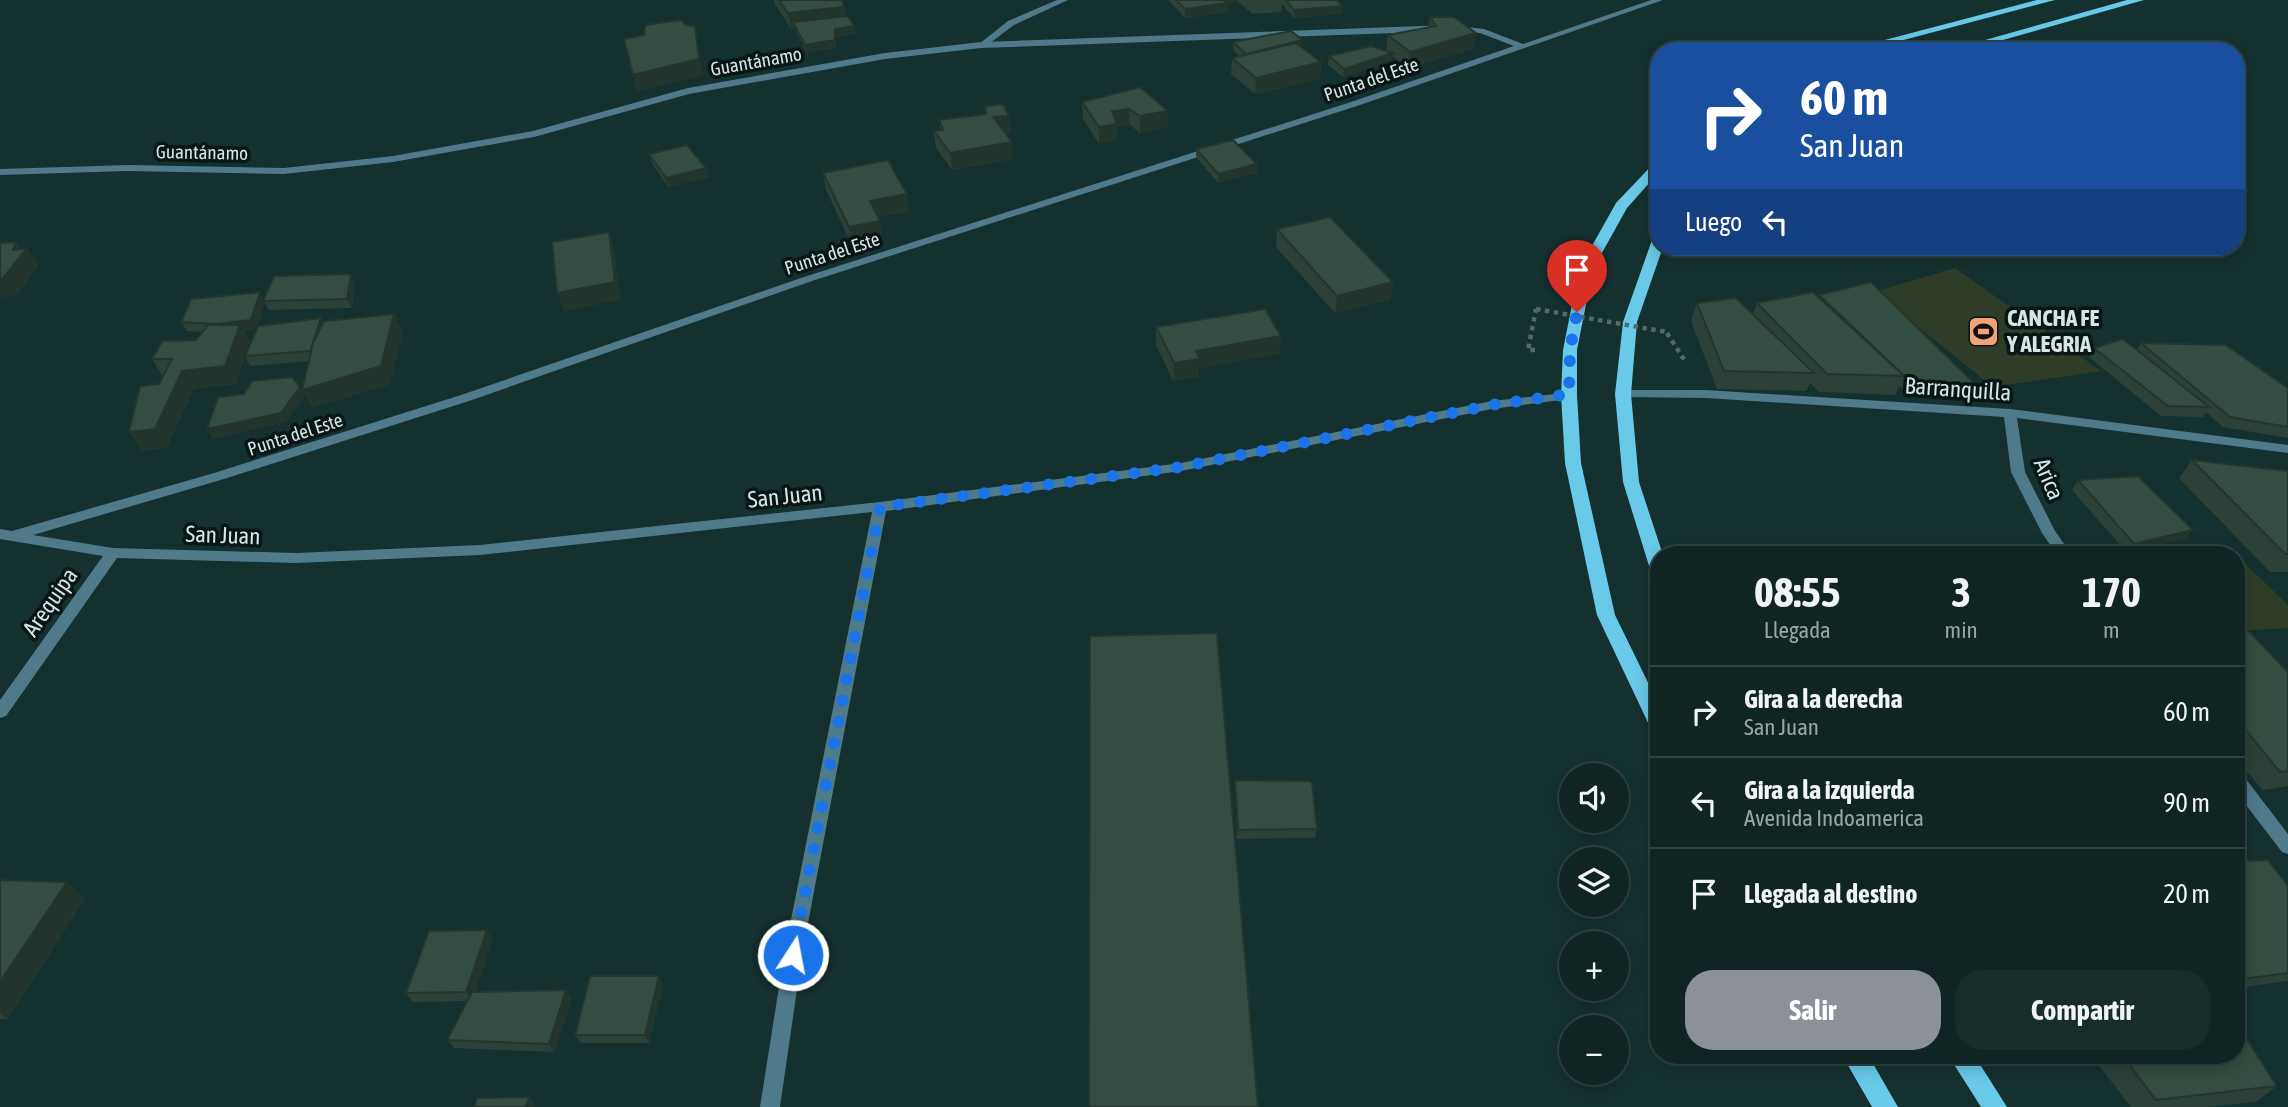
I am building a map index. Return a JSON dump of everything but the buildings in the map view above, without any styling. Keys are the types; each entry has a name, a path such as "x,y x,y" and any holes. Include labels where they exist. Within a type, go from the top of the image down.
{"main road":[{"path":"1883,42 2050,0"},
{"path":"1984,42 2139,0"},
{"path":"1650,174 1621,206 1586,269 1570,350 1569,394 1573,464 1606,615 1650,706"},
{"path":"1651,546 1630,482 1623,394 1630,322 1653,256"},
{"path":"1860,1064 1886,1107"},
{"path":"1966,1064 1996,1107"}],"street":[{"path":"983,44 1011,23 1064,0"},
{"name":"Punta del Este","path":"7,535 219,476 452,402 808,279 1357,103 1659,0"},
{"name":"Guantánamo","path":"0,172 128,168 284,171 393,159 534,134 688,91 885,56 983,44 1450,27 1481,31 1521,46"},
{"name":"San Juan","path":"7,535 113,553 296,558 480,550 880,507 1181,467 1492,405 1569,394"},
{"name":"Barranquilla","path":"1623,394 1706,394 2010,413 2288,449"},
{"name":"Arica","path":"2010,413 2018,472 2058,546"},
{"path":"770,1107 793,955 880,507"},
{"name":"Arequipa","path":"0,712 113,553"},
{"path":"2245,791 2288,846"}],"path":[{"path":"1535,309 1667,332"}],"green space":[{"name":"CANCHA FE Y ALEGRIA","path":"1955,268 2101,371 1993,387 1874,292"},
{"path":"2245,564 2288,605 2288,628 2245,631"}],"place":[{"name":"CANCHA FE Y ALEGRIA","path":"1984,331"}],"route":[{"path":"793,955 880,507 1181,467 1492,405 1569,394 1570,350 1577,312"}]}
